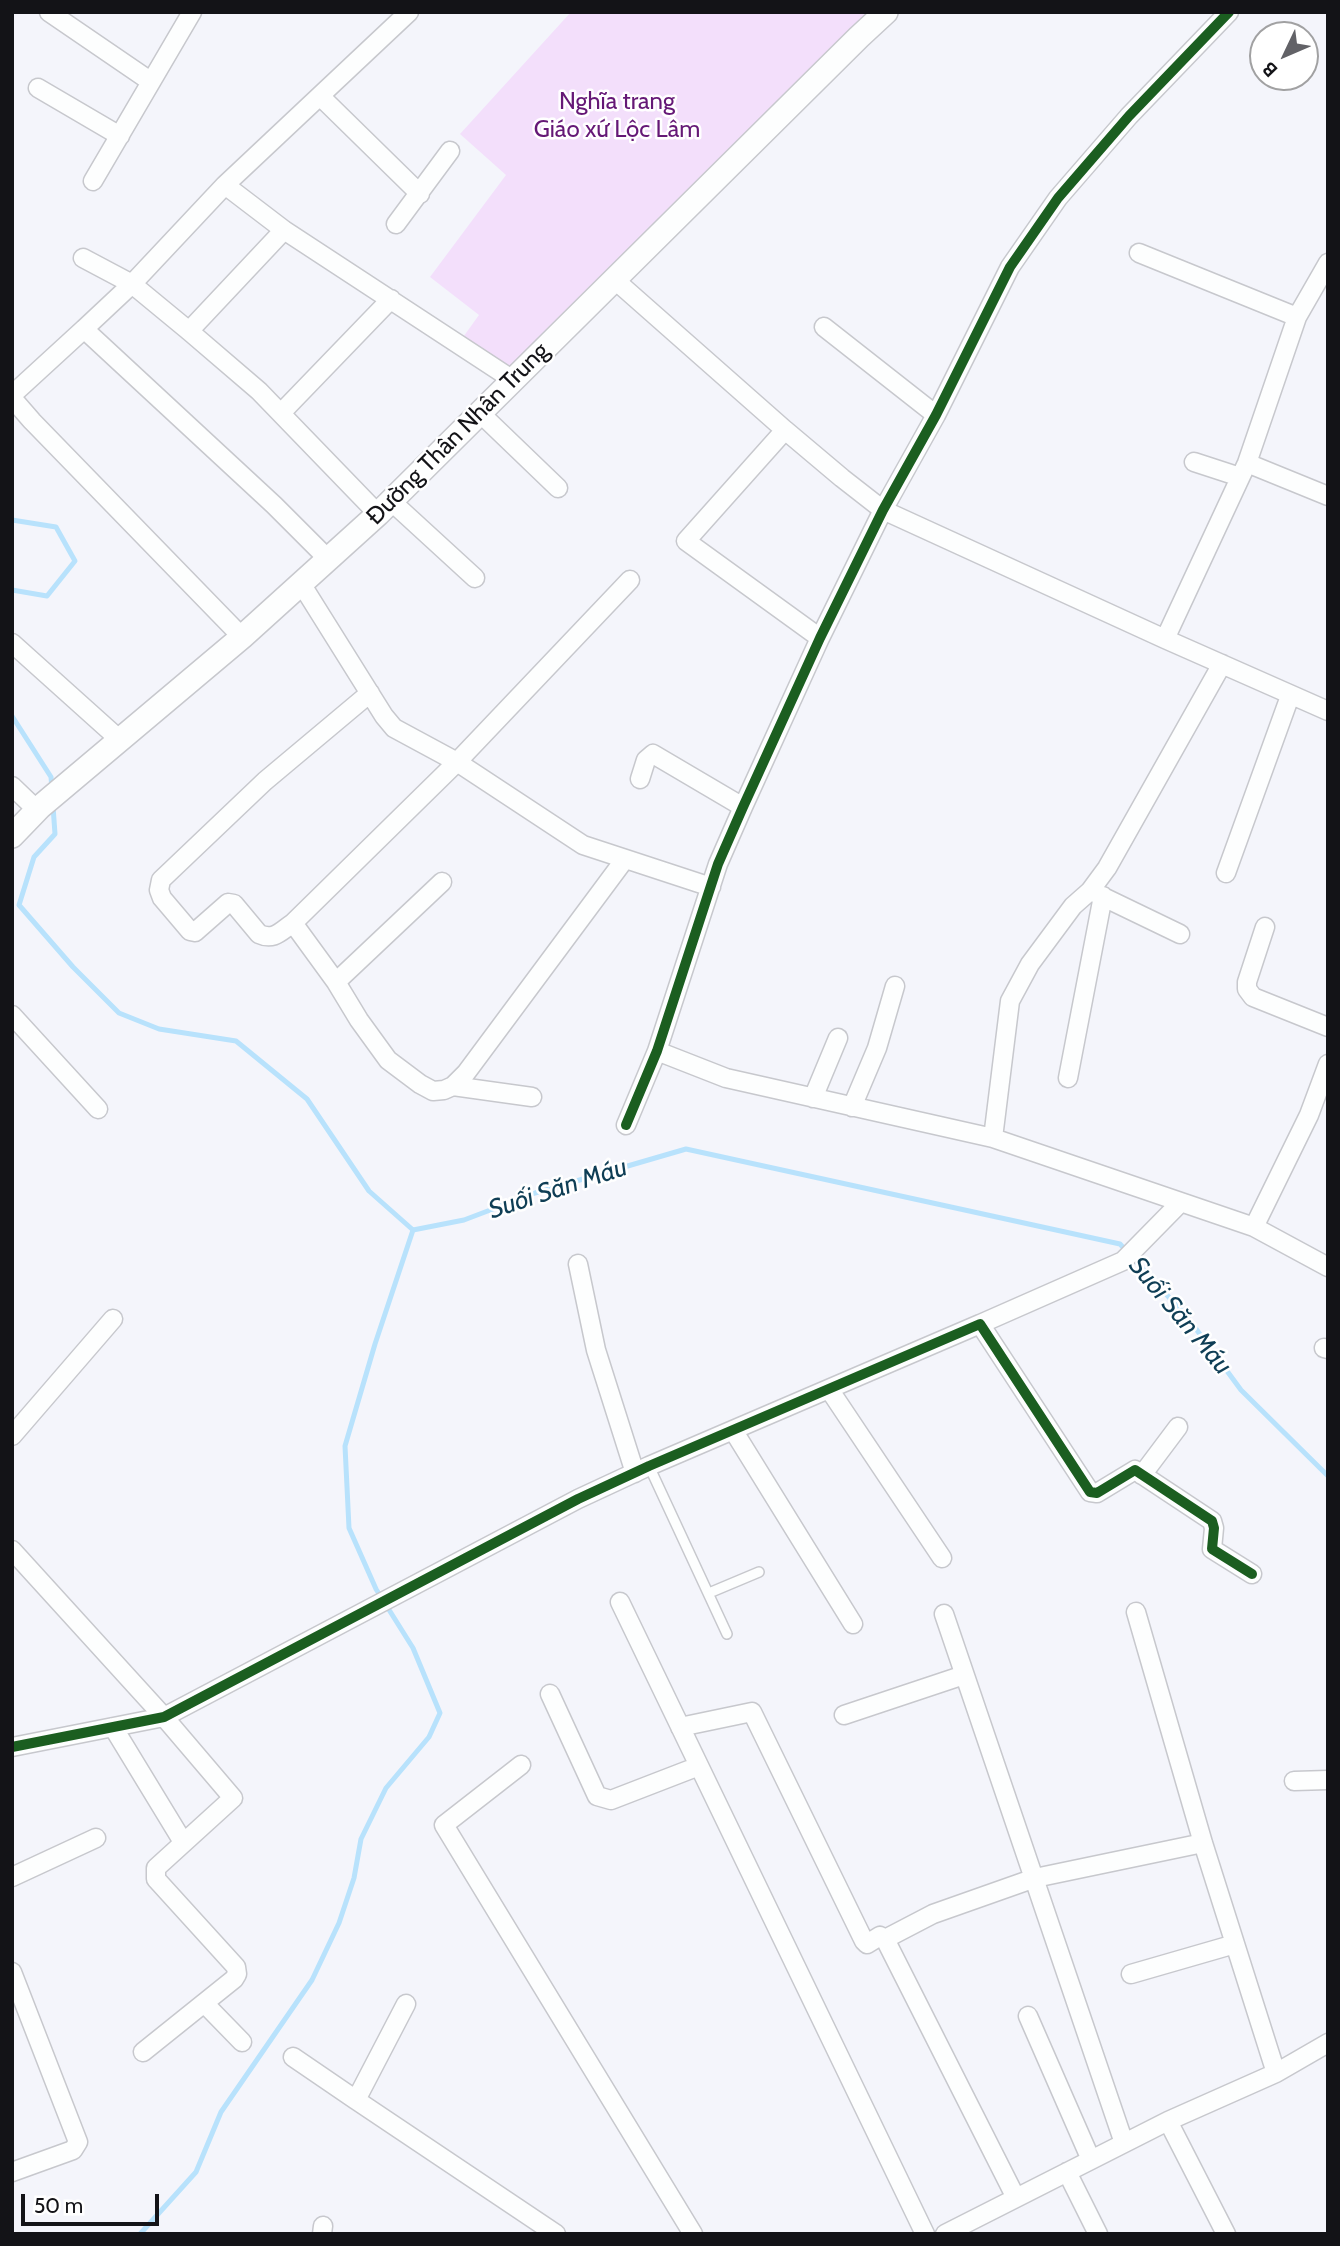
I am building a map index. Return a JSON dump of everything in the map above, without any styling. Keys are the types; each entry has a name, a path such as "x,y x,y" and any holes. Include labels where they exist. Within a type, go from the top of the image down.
{"street":[{"path":"49,12 150,81"},
{"path":"93,181 192,12"},
{"path":"242,637 12,397 132,284 225,185 409,12"},
{"name":"Đường Thân Nhân Trung","path":"12,836 64,787 302,585 385,508 886,12"},
{"path":"626,1125 657,1051 718,864 743,807 820,638 883,510 936,415 1010,267 1058,198 1129,117 1229,12"},
{"path":"38,88 120,136"},
{"path":"320,96 420,194"},
{"path":"396,224 450,152"},
{"path":"225,185 284,230 513,380"},
{"path":"189,331 284,230"},
{"path":"1139,253 1297,317"},
{"path":"83,258 132,284 189,331 385,508 475,578"},
{"path":"1165,639 1243,470 1297,317 1328,263"},
{"path":"615,280 785,430 883,510 1328,711"},
{"path":"281,413 391,299"},
{"path":"824,327 936,415"},
{"path":"84,328 274,505 329,560"},
{"path":"480,414 558,488"},
{"path":"785,430 686,541 820,638"},
{"path":"1194,462 1243,470 1328,496"},
{"path":"370,693 265,781 161,880 159,890 162,898 186,927 195,932 228,903 234,904 259,934 264,936 272,937 293,923 457,762 630,580"},
{"path":"302,585 394,728 457,762 583,845 711,887"},
{"path":"12,643 120,740"},
{"path":"1068,1079 1097,893 1107,868 1222,664"},
{"path":"1226,873 1290,696"},
{"path":"640,779 646,760 653,754 743,807"},
{"path":"12,786 39,809"},
{"path":"293,923 337,982 359,1020 388,1060 433,1091 444,1090 453,1086 466,1073 625,859"},
{"path":"337,982 442,882"},
{"path":"1097,893 1180,934"},
{"path":"993,1138 1010,1001 1030,964 1073,906 1097,893"},
{"path":"1265,928 1247,982 1248,992 1253,997 1328,1027"},
{"path":"852,1107 877,1048 895,986"},
{"path":"12,1014 98,1109"},
{"path":"813,1098 838,1038"},
{"path":"657,1051 726,1078 993,1138 1254,1227 1328,1267"},
{"path":"1254,1227 1309,1115 1328,1064"},
{"path":"453,1086 533,1097"},
{"path":"12,1747 164,1717 578,1499 1122,1261 1181,1202"},
{"path":"578,1264 596,1350 642,1469"},
{"path":"12,1436 113,1319"},
{"path":"980,1324 1090,1492 1097,1493 1135,1470 1212,1521 1212,1549 1251,1574"},
{"path":"829,1389 942,1558"},
{"path":"1142,1475 1178,1427"},
{"path":"733,1430 853,1624"},
{"path":"12,1550 164,1717 233,1798 156,1868 156,1879 236,1967 237,1974 143,2052"},
{"path":"620,1602 925,2234"},
{"path":"1136,1612 1203,1843 1276,2073"},
{"path":"944,1614 1124,2143"},
{"path":"844,1715 964,1675"},
{"path":"550,1694 597,1796 611,1800 699,1766"},
{"path":"680,1727 752,1712 864,1941 867,1944 880,1936 885,1939 1016,2198"},
{"path":"113,1727 183,1843"},
{"path":"521,1765 444,1825 693,2234"},
{"path":"1293,1781 1328,1780"},
{"path":"12,1877 96,1838"},
{"path":"885,1939 933,1914 1035,1878 1203,1843"},
{"path":"1131,1974 1236,1944"},
{"path":"12,1972 78,2142 73,2150 12,2172"},
{"path":"204,2003 242,2042"},
{"path":"356,2100 406,2004"},
{"path":"1028,2015 1091,2160"},
{"path":"946,2234 1168,2121 1276,2073 1328,2043"},
{"path":"293,2057 556,2234"},
{"path":"1168,2121 1226,2234"},
{"path":"1067,2172 1098,2234"}],"lane":[{"path":"642,1469 709,1593 727,1634"},
{"path":"709,1593 759,1572"}],"green space":[{"name":"Nghĩa trang Giáo xứ Lộc Lâm","path":"571,12 871,12 510,368 461,340 479,315 430,277 506,175 460,134"}],"waterway":[{"name":"Suối Săn Máu","path":"12,520 56,527 75,561 47,596 12,590"},
{"name":"Suối Săn Máu","path":"12,716 51,777 52,789"},
{"name":"Suối Săn Máu","path":"53,806 55,834 34,857 19,905 73,967 119,1013 159,1029 236,1041 307,1099 369,1191 413,1230 464,1220 535,1193 686,1149 1120,1244 1188,1318 1241,1390 1328,1476"},
{"path":"140,2234 196,2172 221,2112 312,1980 339,1923 354,1878 361,1839 386,1788 429,1737 440,1713 413,1648 376,1589 349,1528 345,1446 413,1230"}],"cycle path":[{"path":"626,1125 657,1051 718,864 743,807 820,638 883,510 936,415 1010,267 1058,198 1129,116 1229,12"},
{"path":"12,1747 164,1717 578,1499 980,1324 1090,1492 1097,1493 1135,1470 1212,1521 1212,1549 1252,1574"}]}
